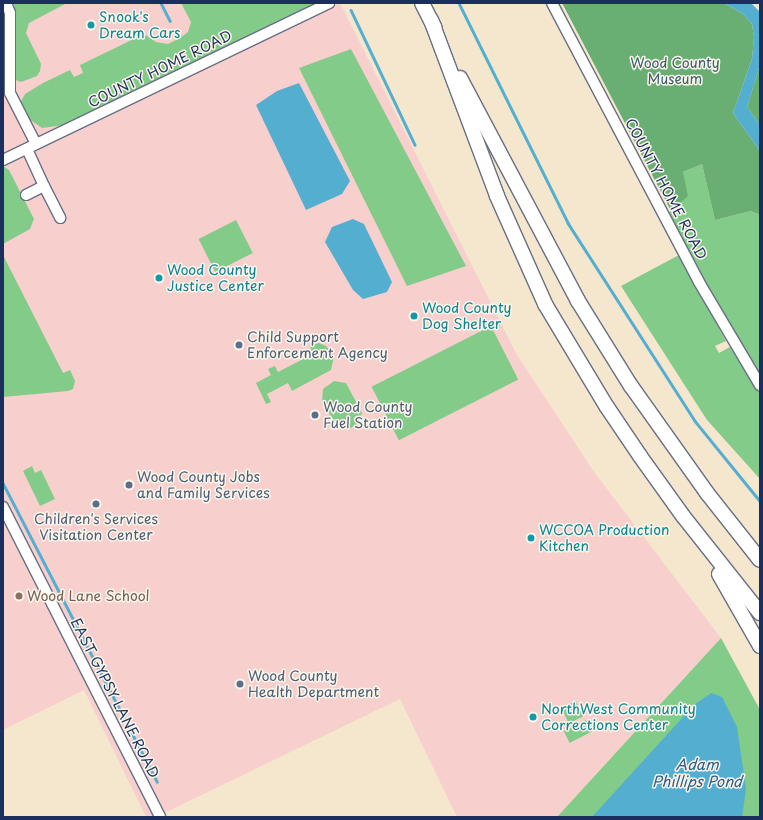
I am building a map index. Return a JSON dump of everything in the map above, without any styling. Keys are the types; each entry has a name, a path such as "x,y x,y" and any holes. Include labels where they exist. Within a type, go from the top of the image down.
{"highway":[{"path":"422,3 578,301 631,386 707,493 760,560"},
{"path":"431,20 497,196 545,304 607,407 683,516 760,613"},
{"path":"707,493 760,550"},
{"path":"683,516 760,646"}],"street":[{"path":"6,3 10,14 8,55 10,93 44,186 60,218"},
{"name":"COUNTY HOME ROAD","path":"3,160 329,3"},
{"name":"COUNTY HOME ROAD","path":"552,3 699,282 760,385"},
{"path":"26,195 44,186"},
{"name":"EAST GYPSY LANE ROAD","path":"3,507 160,817"}],"shaded area":[{"path":"3,3 340,3 517,355 594,472 721,638 557,817 457,817 400,699 156,817 146,817 84,690 3,730"}],"green space":[{"path":"14,3 67,3 29,23 26,33 41,64 40,71 37,76 21,82 13,79"},
{"path":"181,3 316,3 65,125 42,128 29,119 20,103 25,94 43,83 70,70 74,77 83,73 80,65 144,34 156,42 168,44 188,32 191,22"},
{"name":"Wood County Museum","path":"562,3 724,3 743,14 752,24 754,37 752,59 733,113 760,151 760,215 751,211 715,220 702,164 683,172 688,196 671,211"},
{"path":"351,49 466,266 407,286 299,68"},
{"path":"760,65 760,125 747,107"},
{"path":"702,164 715,220 751,211 760,215 760,376 728,325 667,213 671,211 683,172"},
{"path":"3,166 9,170 34,219 30,229 3,244"},
{"path":"236,220 253,253 215,272 199,239"},
{"path":"3,255 63,373 70,370 75,381 73,389 68,391 3,397"},
{"path":"679,255 726,341 715,346 719,353 730,347 760,393 760,479 707,420 621,286"},
{"path":"491,326 518,379 399,440 372,387"},
{"path":"319,343 326,346 334,356 331,370 292,391 288,383 267,394 271,402 266,404 256,383 271,375 268,369 275,366 278,372 313,354 310,346"},
{"path":"334,381 346,383 362,413 356,425 349,429 338,427 322,402 323,389"},
{"path":"32,466 35,473 41,470 55,499 40,506 23,471"},
{"path":"721,638 760,710 760,817 557,817"},
{"path":"576,701 583,716 569,723 561,708"},
{"path":"586,720 592,732 570,743 564,731"}],"water":[{"path":"724,3 751,3 760,12 760,65 747,107 760,125 760,151 733,113 752,59 754,37 752,24 743,14"},
{"path":"299,83 350,181 342,194 306,210 256,105 277,91"},
{"path":"353,219 364,224 392,282 387,292 363,299 353,290 325,242 332,227"},
{"name":"Adam Phillips Pond","path":"711,693 722,697 737,727 746,789 742,817 592,817 694,705"}],"waterway":[{"path":"161,3 170,21"},
{"path":"459,3 568,223 695,421 760,501"},
{"path":"351,10 415,145"},
{"path":"3,483 157,782"}],"place":[{"name":"Snook's Dream Cars","path":"91,25"},
{"name":"Wood County Justice Center","path":"159,278"},
{"name":"Wood County Dog Shelter","path":"414,316"},
{"name":"Child Support Enforcement Agency","path":"239,345"},
{"name":"Wood County Fuel Station","path":"315,415"},
{"name":"Wood County Jobs and Family Services","path":"129,485"},
{"name":"Children's Services Visitation Center","path":"96,504"},
{"name":"WCCOA Production Kitchen","path":"531,538"},
{"name":"Wood Lane School","path":"19,596"},
{"name":"Wood County Health Department","path":"240,684"},
{"name":"NorthWest Community Corrections Center","path":"533,717"}]}
